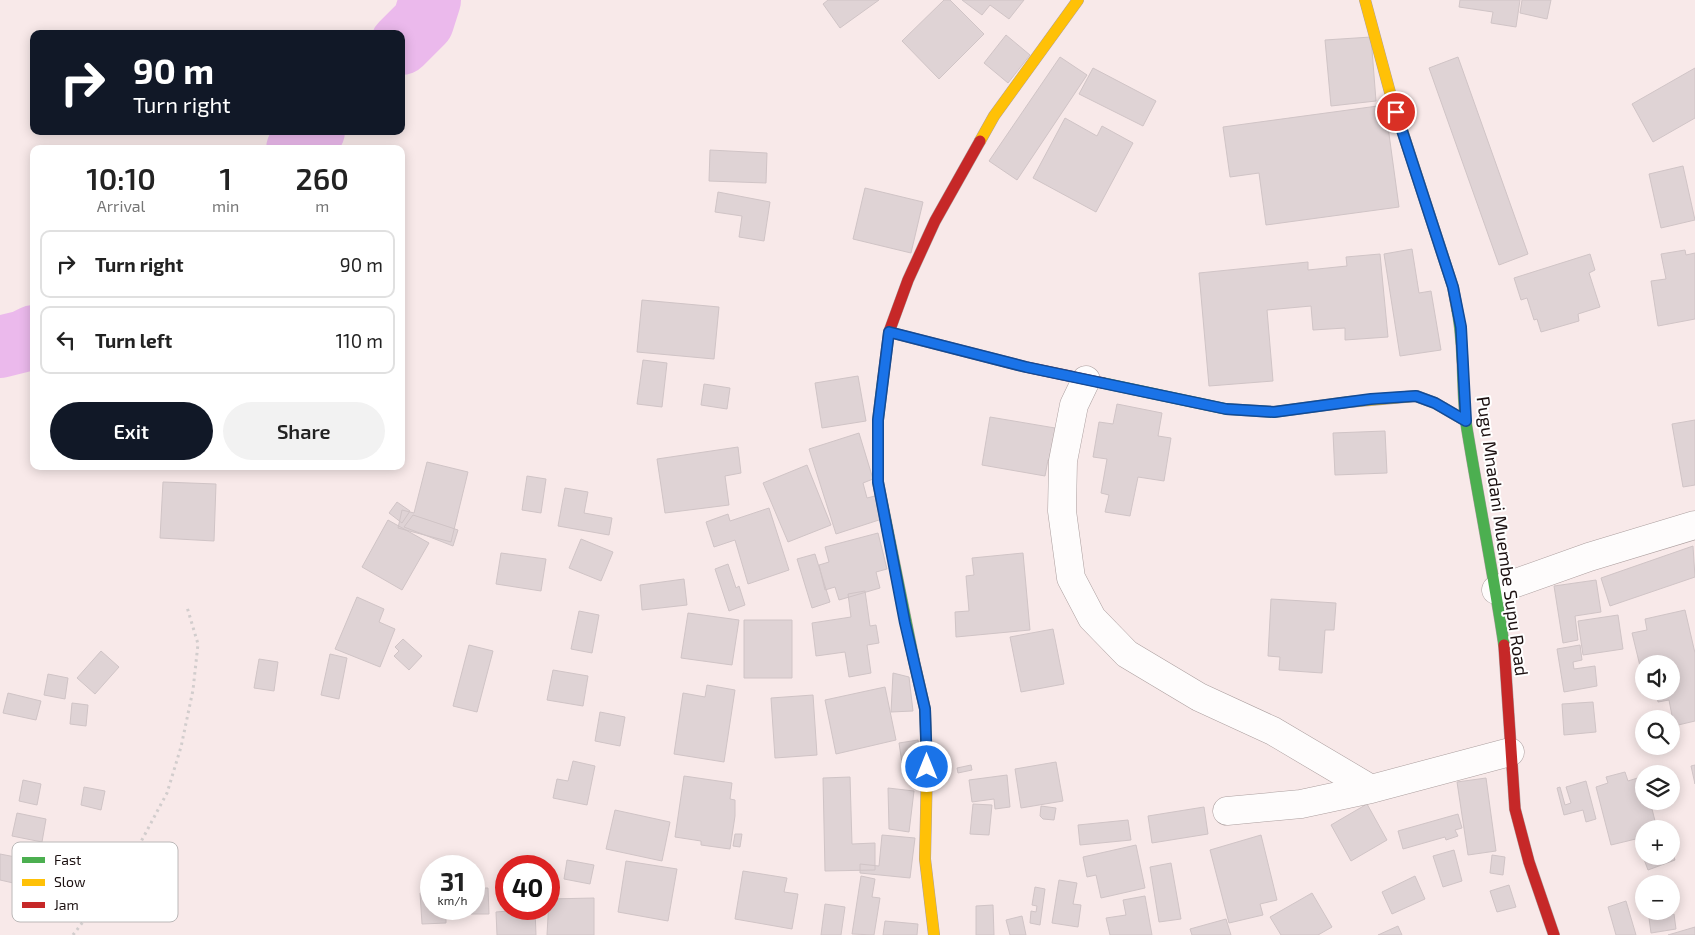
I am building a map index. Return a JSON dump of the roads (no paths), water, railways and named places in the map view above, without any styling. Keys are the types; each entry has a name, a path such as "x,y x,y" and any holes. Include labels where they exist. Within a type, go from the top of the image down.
{"street":[{"path":"934,935 925,859 927,767 925,709 901,604 878,482 878,420 889,332 908,280 935,222 994,116 1078,0"},
{"name":"Pugu Mnadani Muembe Supu Road","path":"1365,0 1391,96 1453,287 1461,327 1466,421 1506,650 1510,752 1515,809 1528,862 1554,935"},
{"path":"889,332 1026,367 1192,403 1274,412 1371,399 1416,396 1435,403 1466,421"},
{"path":"1086,380 1074,406 1063,460 1062,511 1071,578 1092,618 1127,654 1199,697 1273,731 1371,789"},
{"path":"1496,590 1589,557 1695,525"},
{"path":"1227,811 1301,804 1371,789 1510,752"}],"waterway":[{"path":"405,40 423,22 430,0"},
{"path":"301,145 310,135"},
{"path":"0,347 30,338"}]}
